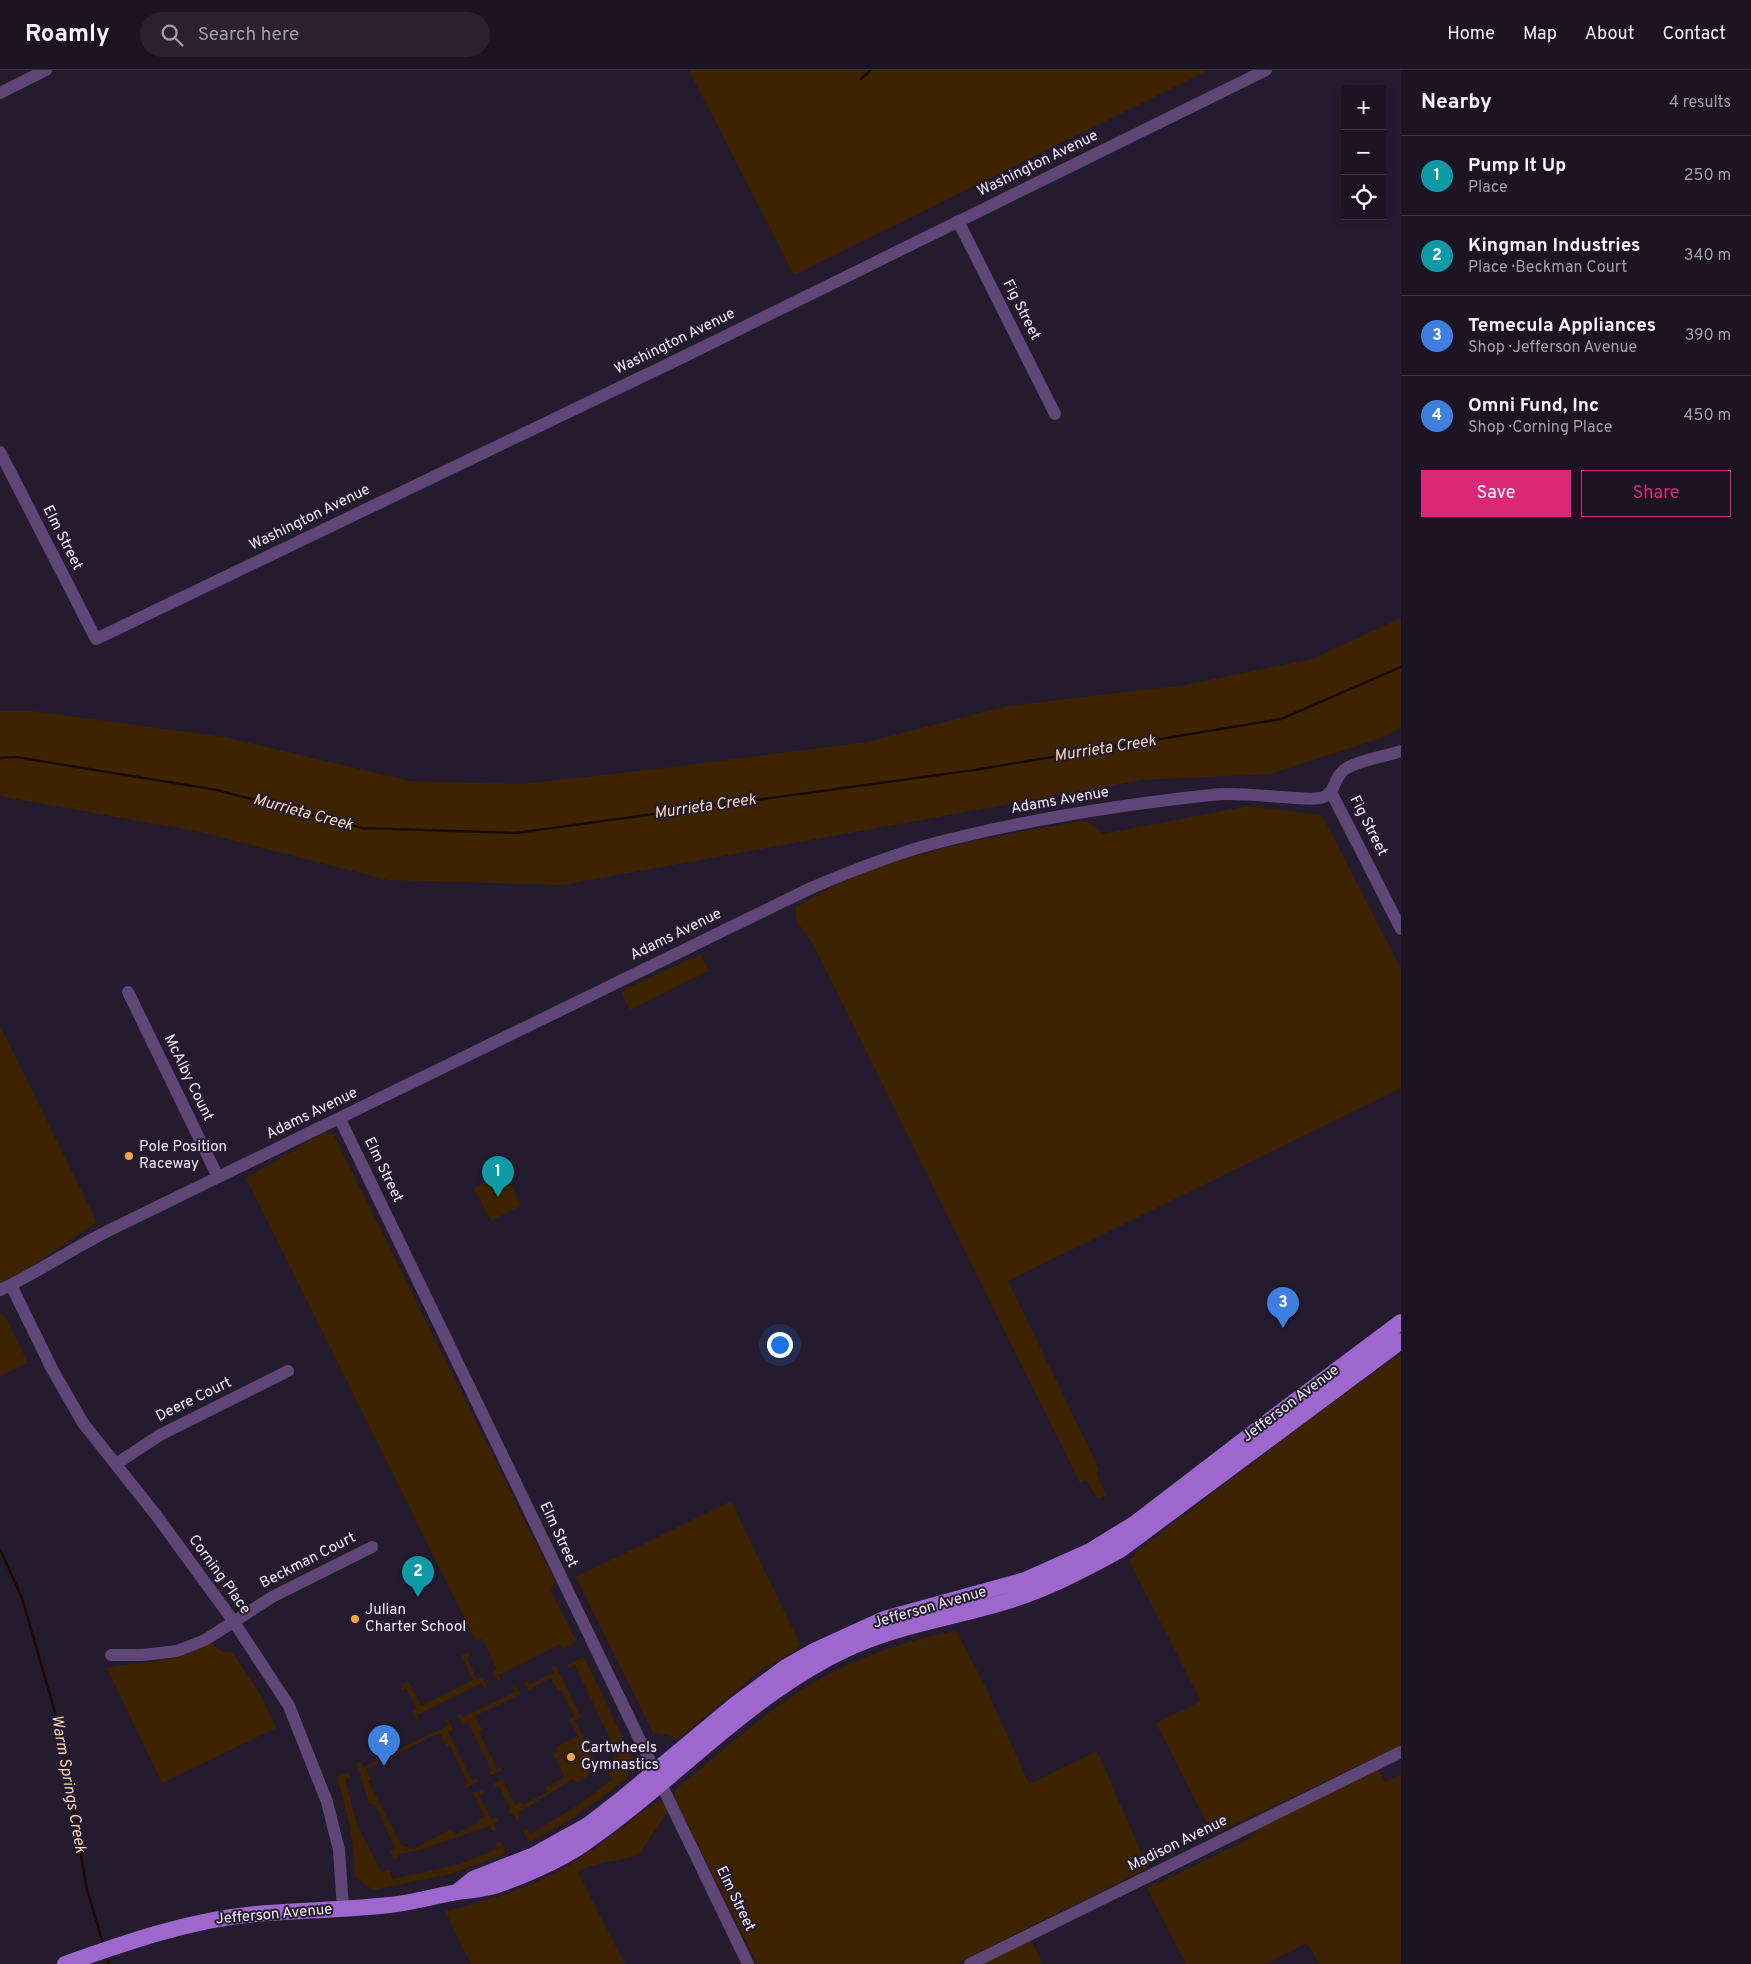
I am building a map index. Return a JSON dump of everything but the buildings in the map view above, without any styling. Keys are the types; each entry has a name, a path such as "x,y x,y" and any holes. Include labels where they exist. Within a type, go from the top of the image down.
{"main road":[{"name":"Jefferson Avenue","path":"65,1964 120,1944 168,1930 222,1918 393,1905 457,1892 479,1891 540,1868 580,1846 736,1704 786,1667 822,1646 884,1619 1025,1580 1090,1551 1134,1524 1401,1322"},
{"name":"Jefferson Avenue","path":"658,1777 798,1675 858,1643 916,1624 1000,1604 1078,1573 1120,1550 1401,1341"},
{"path":"1281,1430 1304,1403 1326,1386 1330,1380 1330,1375"},
{"path":"829,1658 846,1643 884,1625 884,1619"}],"street":[{"path":"0,93 46,70"},
{"name":"Washington Avenue","path":"96,639 681,358 1266,70"},
{"name":"Fig Street","path":"958,221 1055,414"},
{"name":"Elm Street","path":"0,452 88,627 96,639"},
{"path":"1331,792 1338,777 1347,768 1401,751"},
{"name":"Fig Street","path":"1331,792 1401,929"},
{"name":"Adams Avenue","path":"5,1288 111,1229 811,888 860,867 932,844 1018,825 1153,802 1215,794 1316,798 1327,796 1331,792"},
{"name":"McAlby Count","path":"128,992 218,1177"},
{"name":"Elm Street","path":"340,1119 748,1964"},
{"name":"Corning Place","path":"5,1288 83,1423 116,1464 234,1622 290,1706 327,1802 339,1850 343,1909"},
{"name":"Deere Court","path":"116,1464 160,1434 288,1371"},
{"name":"Beckman Court","path":"111,1655 142,1655 176,1650 205,1640 272,1597 372,1546"},
{"name":"Madison Avenue","path":"970,1964 1401,1752"}],"shaded area":[{"path":"689,70 1209,70 794,275"},
{"path":"1401,618 1401,728 1378,739 1270,774 1142,780 562,885 388,880 200,832 0,796 0,711 32,711 224,737 410,781 522,784 867,742 1007,706 1185,685 1312,659"},
{"path":"1248,806 1320,815 1324,819 1401,969 1401,1088 1008,1281 1099,1469 1097,1474 1106,1495 1098,1499 1086,1480 1080,1483 813,944 796,920 796,906 844,881 888,864 969,842 1080,821 1093,825 1103,834"},
{"path":"701,955 709,971 630,1010 622,994 625,989"},
{"path":"0,1026 97,1222 26,1270 0,1283"},
{"path":"325,1132 335,1137 527,1525 554,1580 551,1591 577,1642 562,1649 560,1644 499,1675 500,1679 498,1681 492,1673 497,1669 482,1639 476,1640 471,1631 246,1178"},
{"path":"505,1172 521,1206 491,1221 474,1188"},
{"path":"0,1313 6,1318 28,1363 0,1376"},
{"path":"1401,1354 1401,1745 1213,1835 1156,1723 1201,1701 1130,1563 1131,1559 1136,1552 1318,1413"},
{"path":"731,1501 801,1646 759,1672 676,1740 674,1737 657,1733 654,1735 576,1577"},
{"path":"956,1631 986,1688 1029,1784 1097,1751 1148,1868 956,1964 757,1964 675,1798 675,1790 773,1710 815,1682 865,1657 910,1642"},
{"path":"211,1643 223,1652 232,1652 260,1694 276,1728 162,1783 107,1668 185,1655"},
{"path":"469,1652 471,1655 467,1658 477,1679 483,1678 487,1687 484,1688 482,1683 417,1715 419,1721 417,1721 412,1711 417,1709 406,1688 401,1690 401,1685 409,1681 421,1706 473,1680 461,1656"},
{"path":"584,1657 634,1761 632,1762 628,1777 609,1792 567,1822 528,1842 523,1830 527,1829 530,1834 541,1828 583,1801 612,1779 608,1774 613,1769 615,1762 613,1759 618,1756 575,1665 569,1668 567,1665"},
{"path":"556,1666 581,1718 575,1721 595,1761 600,1759 603,1764 597,1768 593,1764 588,1769 589,1775 579,1782 573,1779 518,1813 520,1819 517,1820 513,1813 507,1814 511,1809 499,1786 494,1788 493,1784 502,1779 515,1805 521,1802 523,1805 548,1792 546,1787 565,1777 553,1754 558,1751 556,1747 578,1736 569,1719 574,1716 561,1690 558,1691 551,1678 528,1690 524,1682 527,1680 530,1684 554,1673 552,1668"},
{"path":"515,1686 521,1694 475,1716 482,1730 479,1732 497,1769 501,1767 502,1770 488,1776 492,1771 468,1723 462,1725 457,1715 461,1714 463,1717 515,1692 513,1687"},
{"path":"448,1719 453,1729 448,1732 472,1781 476,1779 478,1781 466,1788 464,1786 468,1783 450,1746 447,1747 440,1733 396,1754 396,1756 390,1748 393,1747 395,1751 447,1726 445,1720"},
{"path":"381,1752 385,1760 366,1769 371,1779 368,1781 401,1845 413,1849 451,1829 454,1835 480,1822 479,1819 484,1816 473,1793 482,1790 484,1792 479,1795 491,1819 496,1817 498,1820 494,1824 496,1831 492,1831 489,1826 417,1851 399,1854 397,1860 394,1859 390,1851 395,1848 375,1805 369,1804 356,1765 360,1762 363,1767 381,1758 379,1753"},
{"path":"1377,1768 1385,1782 1401,1774 1401,1964 1320,1964 1307,1943 1266,1964 1186,1964 1147,1888 1251,1838 1258,1828"},
{"path":"349,1773 350,1777 345,1780 357,1825 382,1873 390,1870 392,1879 460,1864 497,1849 495,1844 501,1841 506,1851 503,1855 450,1874 373,1890 355,1877 350,1827 337,1777"},
{"path":"657,1801 663,1803 669,1812 665,1815 639,1854 577,1871 625,1964 471,1964 445,1911 512,1892 559,1871 595,1848"},
{"path":"1030,1941 1043,1964 980,1964"}],"waterway":[{"path":"861,79 871,70"},
{"name":"Murrieta Creek","path":"0,758 16,757 217,790 362,828 516,833 974,770 1281,719 1401,667"},
{"name":"Warm Springs Creek","path":"0,1549 22,1598 63,1740 86,1886 103,1943"},
{"name":"Warm Springs Creek","path":"106,1956 109,1964"}],"place":[{"name":"Pole Position Raceway","path":"129,1156"},
{"name":"Pump It Up","path":"498,1197"},
{"name":"Temecula Appliances","path":"1283,1328"},
{"name":"Kingman Industries","path":"418,1597"},
{"name":"Julian Charter School","path":"355,1619"},
{"name":"Cartwheels Gymnastics","path":"571,1757"},
{"name":"Omni Fund, Inc","path":"384,1766"}]}
